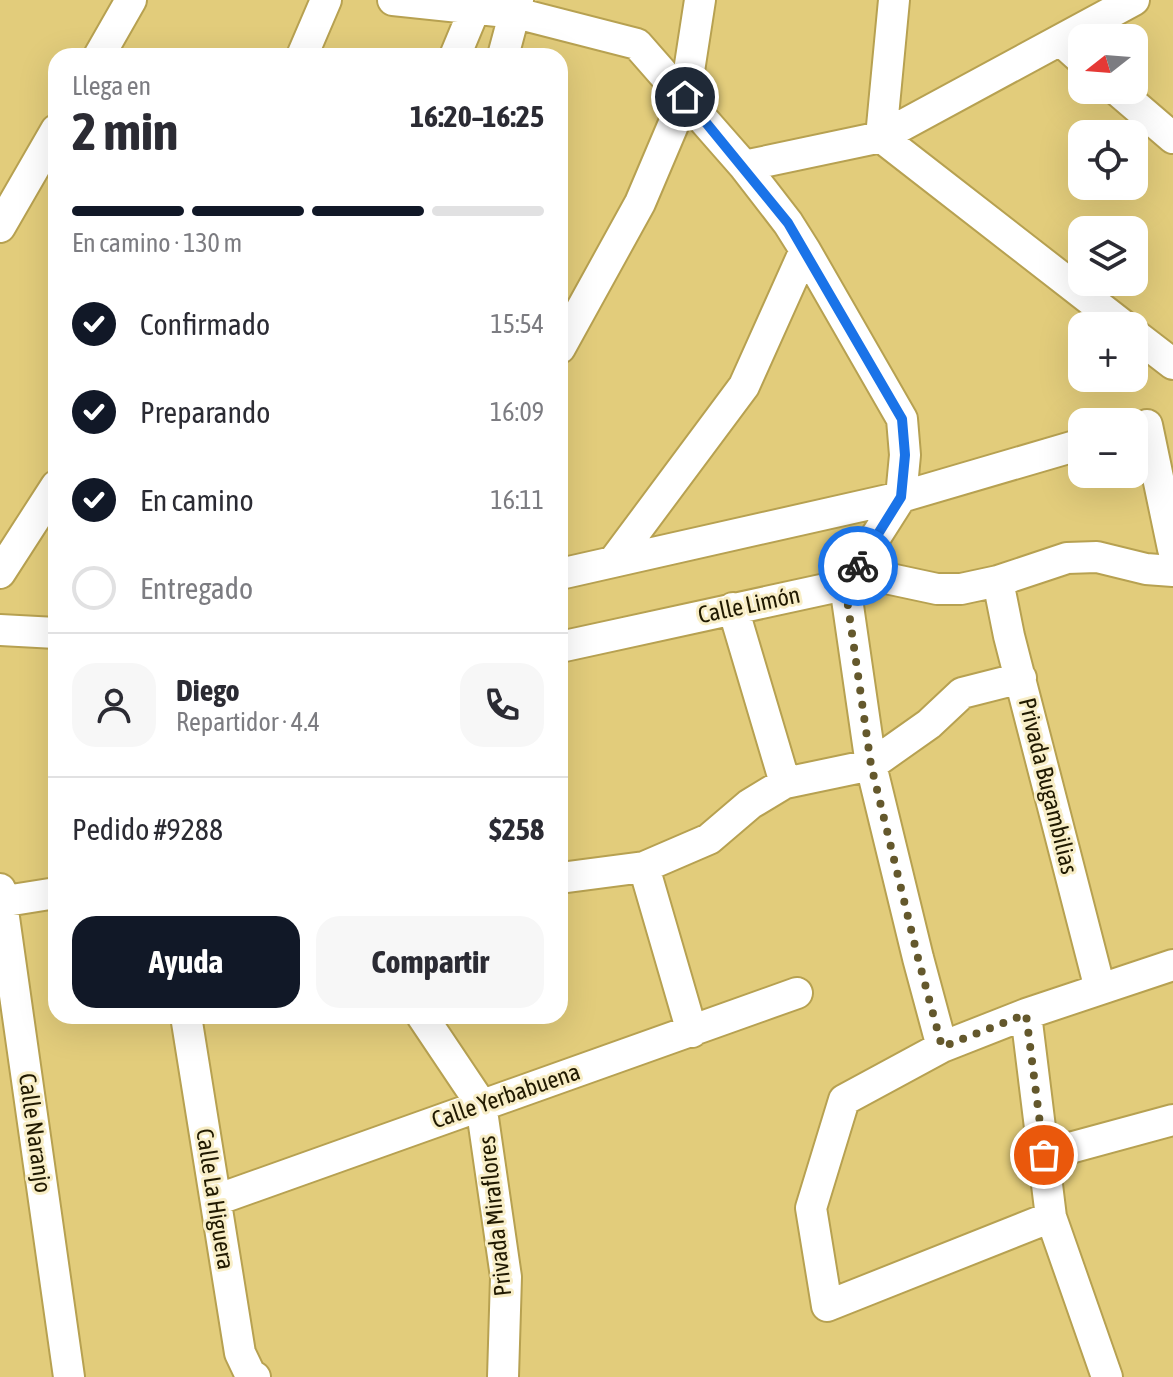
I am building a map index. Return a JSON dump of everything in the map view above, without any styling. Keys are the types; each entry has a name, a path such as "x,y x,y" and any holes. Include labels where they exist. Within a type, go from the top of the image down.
{"street":[{"path":"104,48 131,0"},
{"path":"305,48 326,0"},
{"path":"393,0 475,8 517,6 637,44 744,166 788,223 902,419 905,455 901,497 845,585 871,765 942,1047"},
{"path":"568,334 640,203 685,97 700,0"},
{"path":"881,137 894,0"},
{"path":"1104,24 1134,0"},
{"path":"505,48 517,6"},
{"path":"458,48 475,8"},
{"path":"744,166 881,137 1068,52"},
{"path":"1133,104 1173,138"},
{"path":"881,137 1106,312"},
{"path":"0,227 48,144"},
{"path":"613,562 744,386 805,250"},
{"path":"1148,345 1173,364"},
{"path":"1151,424 1173,549"},
{"path":"568,572 901,497 1068,448"},
{"path":"0,573 48,498"},
{"name":"Calle Limón","path":"568,645 881,577 937,589 961,589 998,581 1067,558 1097,557 1146,569 1173,571"},
{"name":"Privada Bugambilias","path":"998,581 1100,989"},
{"path":"733,608 785,783"},
{"path":"0,630 48,633"},
{"path":"568,870 644,867 709,839 750,804 785,783 871,765 929,724 962,693 1021,678"},
{"path":"644,867 692,1032"},
{"path":"1,897 48,894"},
{"name":"Calle Naranjo","path":"1,897 69,1377"},
{"path":"1051,1217 827,1306 811,1208 844,1100 942,1047 1026,1014 1173,965"},
{"name":"Calle Yerbabuena","path":"216,1200 797,993"},
{"path":"1026,1014 1051,1217 1107,1377"},
{"name":"Calle La Higuera","path":"187,1024 240,1353 250,1374 255,1377"},
{"path":"427,1024 481,1104"},
{"name":"Privada Miraflores","path":"481,1104 506,1277 503,1377"},
{"path":"1044,1155 1173,1120"}],"way so far":[{"path":"858,566 845,585 871,765 942,1047 1026,1014 1044,1155"}],"route":[{"path":"685,97 788,223 902,419 905,455 901,497 858,566"}]}
